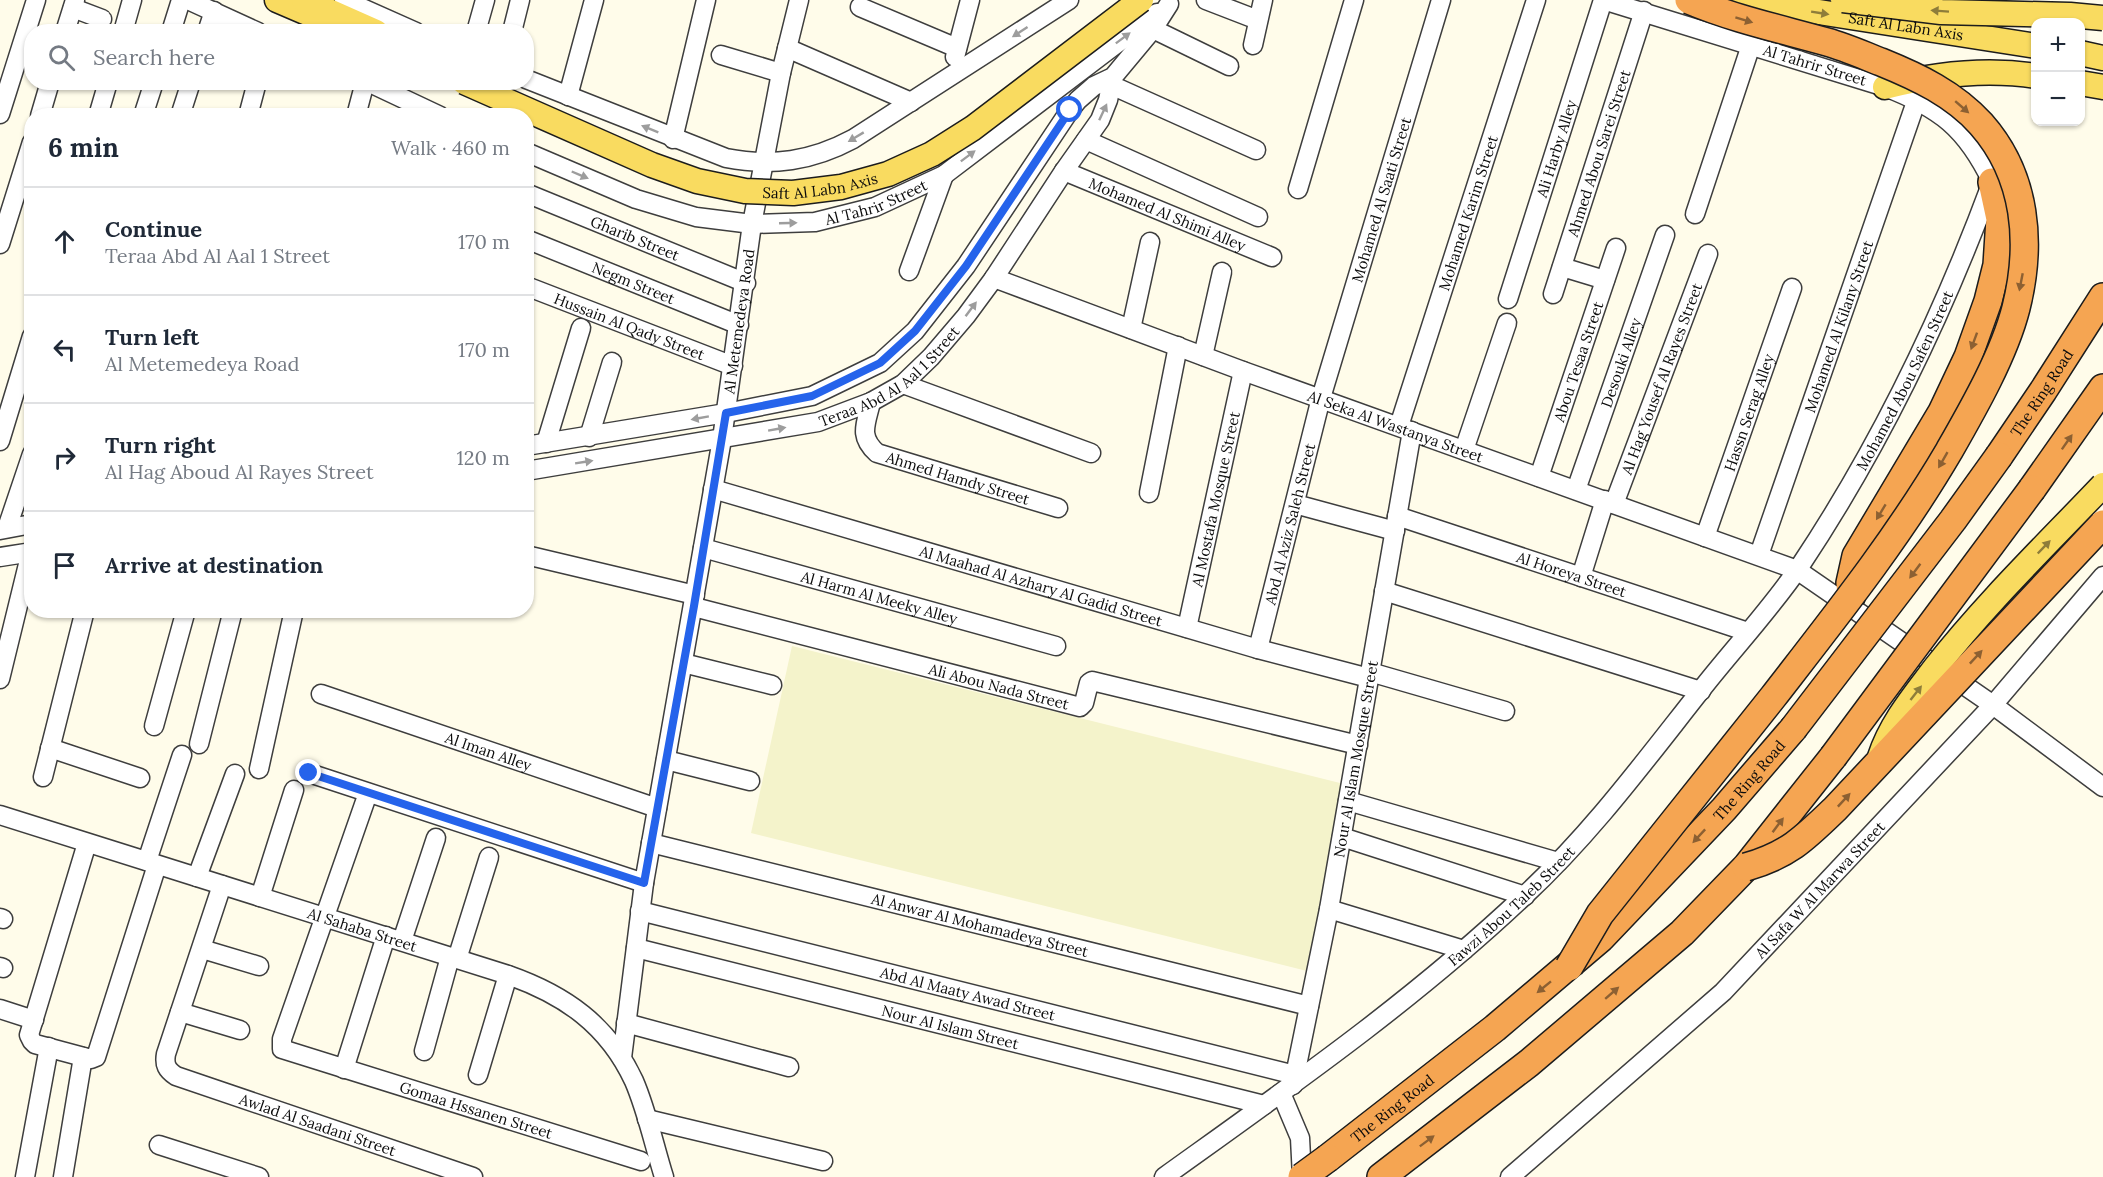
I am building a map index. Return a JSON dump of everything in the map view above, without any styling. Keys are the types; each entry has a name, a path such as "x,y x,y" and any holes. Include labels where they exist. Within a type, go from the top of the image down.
{"highway":[{"path":"1569,967 1600,914 1851,597 1924,494 1994,366 2015,311 2025,262 2025,222 2015,183 2000,148 1980,122 1946,93 1912,74 1832,43 1744,20 1689,0"},
{"path":"1873,4 1902,0"},
{"path":"2062,18 2065,8 2071,0"},
{"path":"1851,597 1850,583 1856,556 1942,412 1968,357 1988,301 1997,265 2000,219 1992,182"},
{"name":"The Ring Road","path":"1302,1177 1495,1028 1569,967 1665,873 1793,729 1946,530 1999,456 2103,297"},
{"path":"1381,1177 1529,1063 1608,997 1682,933 1746,867 1833,757 2032,489 2103,388"},
{"path":"1746,867 1785,853 1803,840 2103,524"}],"main road":[{"path":"277,0 331,24"},
{"path":"304,0 358,24"},
{"name":"Saft Al Labn Axis","path":"511,90 653,152 698,169 744,179 791,181 838,176 884,164 927,144 967,118 1121,0"},
{"name":"Saft Al Labn Axis","path":"534,113 652,165 697,181 745,191 764,192 793,193 841,187 888,174 932,154 973,128 1141,0"},
{"name":"Saft Al Labn Axis","path":"1742,0 2031,45"},
{"name":"Saft Al Labn Axis","path":"1843,0 1951,12 2103,18"},
{"path":"2085,54 2103,58"},
{"path":"1885,87 1952,73 1991,72 2031,75"},
{"path":"2085,84 2103,87"},
{"name":"Saft Al Labn Axis","path":"483,90 524,108"},
{"path":"1878,762 1894,725 1969,625 2103,485"}],"street":[{"path":"28,24 36,0"},
{"path":"125,24 132,0"},
{"path":"174,24 181,0"},
{"path":"188,0 241,24"},
{"path":"478,24 485,0"},
{"path":"514,24 520,0"},
{"path":"568,96 594,0"},
{"path":"673,138 706,0"},
{"path":"763,163 781,73 799,0"},
{"path":"950,77 970,0"},
{"path":"1206,0 1250,17"},
{"path":"1253,45 1263,0"},
{"path":"1298,189 1354,0"},
{"name":"Mohamed Al Saati Street","path":"1321,398 1441,0"},
{"name":"Mohamed Karim Street","path":"1406,429 1536,0"},
{"name":"Al Tahrir Street","path":"1603,0 1644,11 1917,99 1942,115 1963,135 1980,157 1992,182"},
{"name":"Ali Harby Alley","path":"1508,299 1603,0"},
{"path":"1984,0 1998,40"},
{"path":"348,1 398,24"},
{"path":"534,82 726,158 763,163 801,159 836,148 950,77 1063,2"},
{"name":"Al Tahrir Street","path":"534,155 636,199 696,217 752,224 815,222 875,207 944,175 1173,2"},
{"name":"Teraa Abd Al Aal 1 Street","path":"534,470 818,422 871,402 903,384 931,357 966,316 994,278 1100,120 1112,81 1173,2"},
{"path":"68,24 74,4 102,19"},
{"path":"860,7 957,48"},
{"path":"210,24 214,11"},
{"name":"Ahmed Abou Sarei Street","path":"1553,294 1644,11"},
{"path":"1153,29 1229,66"},
{"path":"0,114 24,38"},
{"path":"1695,214 1751,45"},
{"path":"787,48 911,102"},
{"path":"721,55 781,73"},
{"path":"1112,81 1256,150"},
{"name":"Teraa Abd Al Aal 1 Street","path":"534,445 726,413 812,396 880,363 915,331 966,266 1078,99 1094,86 1112,81"},
{"path":"42,108 47,90"},
{"path":"100,108 106,90"},
{"path":"146,108 151,90"},
{"path":"183,108 188,90"},
{"path":"250,108 255,90"},
{"path":"358,108 364,90"},
{"path":"383,90 423,108"},
{"name":"Mohamed Al Kilany Street","path":"1759,555 1917,99"},
{"path":"1086,140 1258,217"},
{"name":"Al Metemedeya Road","path":"622,1058 644,883 722,439 746,282 752,224 763,163"},
{"path":"0,244 24,168"},
{"name":"Mohamed Al Shimi Alley","path":"1064,171 1272,257"},
{"path":"909,272 944,175"},
{"name":"Mohamed Abou Safen Street","path":"1797,570 1847,491 1907,382 1966,250 1992,182"},
{"name":"Gharib Street","path":"534,196 746,282"},
{"name":"Desouki Alley","path":"1576,490 1665,236"},
{"name":"Negm Street","path":"534,242 739,325"},
{"path":"1131,329 1150,242"},
{"name":"Abou Tesaa Street","path":"1539,477 1616,248"},
{"name":"Al Hag Yousef Al Rayes Street","path":"1581,577 1708,254"},
{"path":"1562,267 1605,280"},
{"path":"1203,356 1222,272"},
{"name":"Al Seka Al Wastanya Street","path":"994,278 1203,356 1797,570 1993,705"},
{"name":"Hassn Serag Alley","path":"1705,537 1792,288"},
{"name":"Hussain Al Qady Street","path":"534,289 733,366"},
{"path":"1464,450 1507,323"},
{"path":"546,443 581,328"},
{"path":"1149,493 1178,346"},
{"path":"0,441 24,362"},
{"path":"589,436 612,362"},
{"name":"Al Mostafa Mosque Street","path":"1187,628 1243,370"},
{"path":"903,384 1091,453"},
{"name":"Abd Al Aziz Saleh Street","path":"1258,649 1321,398"},
{"name":"Ahmed Hamdy Street","path":"871,402 864,429 867,444 877,453 1058,508"},
{"name":"Nour Al Islam Mosque Street","path":"1290,1084 1309,1006 1342,837 1396,524 1406,429"},
{"path":"4,529 24,475"},
{"name":"Al Maahad Al Azhary Al Gadid Street","path":"713,489 1258,649 1369,675 1505,711"},
{"name":"Al Horeya Street","path":"1294,504 1396,524 1581,577 1748,632"},
{"path":"4,529 24,525"},
{"name":"Al Harm Al Meeky Alley","path":"703,548 1056,646"},
{"path":"0,557 24,553"},
{"path":"534,557 694,601"},
{"name":"Fawzi Abou Taleb Street","path":"1164,1177 1386,1016 1525,896 1597,822 1797,570"},
{"name":"Al Safa W Al Marwa Street","path":"1510,1177 1723,992 1993,705 2103,576"},
{"path":"0,679 24,581"},
{"path":"1384,591 1701,691"},
{"name":"Ali Abou Nada Street","path":"694,601 1080,707 1084,703 1089,683 1092,681 1358,745"},
{"path":"43,777 83,618"},
{"path":"154,726 184,618"},
{"path":"199,744 231,618"},
{"path":"259,769 292,618"},
{"path":"683,663 772,685"},
{"name":"Al Iman Alley","path":"321,694 657,808"},
{"path":"1993,705 2103,787"},
{"path":"50,748 140,778"},
{"path":"87,843 32,1028 32,1041 87,1058 97,1054 182,754"},
{"path":"666,760 750,781"},
{"path":"309,773 644,883"},
{"path":"197,877 235,774"},
{"path":"260,897 294,790"},
{"path":"324,917 368,793"},
{"path":"1348,801 1558,862"},
{"name":"Al Sahaba Street","path":"0,815 508,975 536,985 561,998 577,1009 605,1035 622,1058 634,1081 664,1177"},
{"path":"1342,837 1525,896"},
{"path":"344,1069 436,838"},
{"name":"Al Anwar Al Mohamadeya Street","path":"651,843 1309,1006"},
{"path":"424,1051 489,857"},
{"path":"222,885 180,1012 240,1030"},
{"path":"1329,909 1464,950"},
{"name":"Abd Al Maaty Awad Street","path":"640,911 1290,1084"},
{"name":"Gomaa Hssanen Street","path":"324,917 281,1043 285,1052 344,1069 640,1169"},
{"name":"Nour Al Islam Street","path":"636,948 1264,1105"},
{"path":"201,949 259,966"},
{"path":"478,1075 508,975"},
{"path":"0,1009 32,1028"},
{"name":"Awlad Al Saadani Street","path":"180,1012 166,1054 166,1067 176,1076 473,1177"},
{"path":"626,1023 789,1067"},
{"path":"25,1177 49,1047"},
{"path":"63,1177 87,1058"},
{"path":"1290,1084 1300,1138 1302,1177"},
{"path":"640,1169 649,1127 823,1161"},
{"path":"159,1145 259,1177"}],"green space":[{"path":"792,646 1344,784 1315,973 751,833"}],"route":[{"path":"309,773 644,883 726,413 812,396 880,363 915,331 966,266 1070,110"}]}
